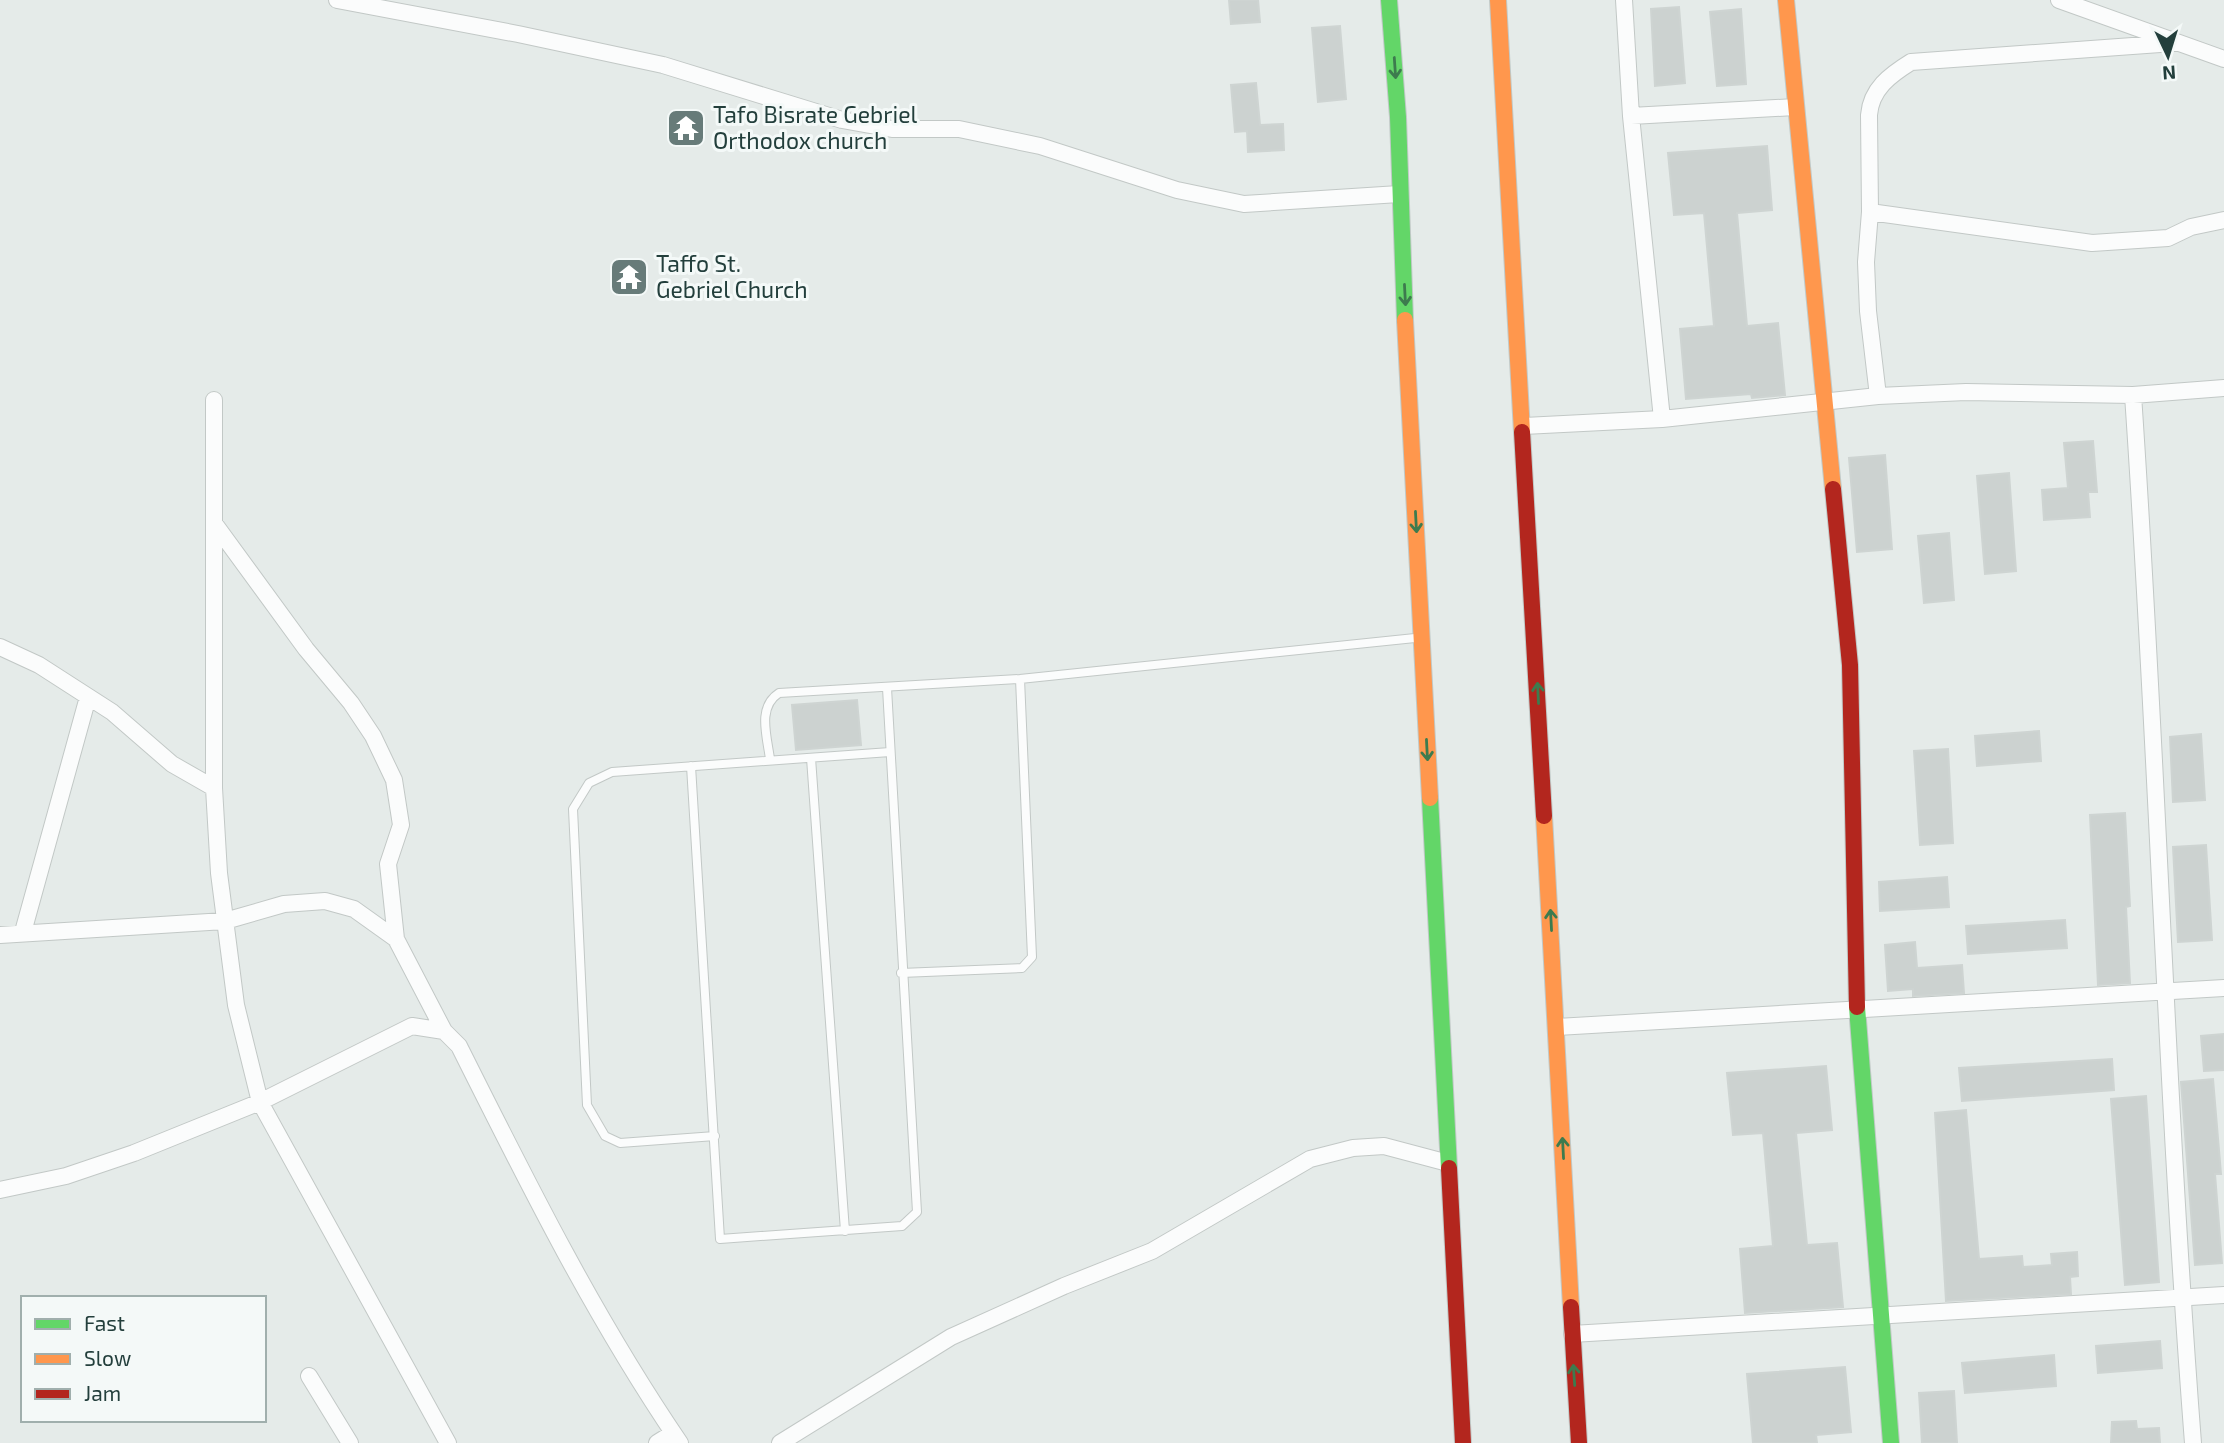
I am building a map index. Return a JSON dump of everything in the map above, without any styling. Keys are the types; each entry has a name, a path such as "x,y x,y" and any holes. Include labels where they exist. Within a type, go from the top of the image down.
{"main road":[{"path":"1389,0 1398,117 1399,194 1463,1443"},
{"path":"1499,0 1579,1443"},
{"path":"1786,0 1822,404 1850,665 1857,1012 1891,1443"}],"street":[{"path":"337,0 519,34 663,65 842,120 892,129 959,129 1040,146 1177,190 1244,204 1399,194"},
{"path":"1624,0 1631,116 1662,419"},
{"path":"2059,0 2224,59"},
{"path":"1878,396 1868,311 1866,261 1870,212 1870,101 1894,72 1911,62 2174,43"},
{"path":"1631,116 1795,107"},
{"path":"1870,212 2092,243 2168,238 2191,227 2224,220"},
{"path":"1522,426 1662,419 1878,396 1966,392 2133,395 2224,388"},
{"path":"2133,395 2147,596 2182,1299 2193,1443"},
{"path":"214,400 215,788 225,921 236,1005 260,1102 448,1443"},
{"path":"214,523 306,649 351,703 373,736 394,780 401,825 388,864 396,939 444,1031 459,1046 550,1228 605,1327 677,1438 657,1443"},
{"path":"0,647 39,665 112,712 172,764 215,788"},
{"path":"23,932 88,697"},
{"path":"0,935 225,921 284,904 325,901 354,909 396,939"},
{"path":"1557,1027 1857,1012 2224,988"},
{"path":"0,1190 66,1175 134,1153 260,1102 412,1026 444,1031"},
{"path":"780,1443 951,1337 1064,1286 1152,1251 1310,1159 1353,1149 1384,1146 1448,1163"},
{"path":"1572,1334 2224,1295"},
{"path":"309,1376 350,1443"}],"lane":[{"path":"770,759 765,712 770,699 779,693 1020,679 1422,637"},
{"path":"901,973 1022,968 1032,957 1020,679"},
{"path":"691,766 720,1239 902,1226 917,1212 901,973 887,688"},
{"path":"715,1136 620,1143 605,1136 587,1105 573,809 589,783 612,772 890,752"},
{"path":"811,758 845,1231"}],"building":[{"path":"1229,0 1258,0 1260,22 1231,24"},
{"path":"1679,7 1685,83 1655,86 1651,9"},
{"path":"1741,9 1746,84 1717,86 1710,12"},
{"path":"1340,26 1346,99 1318,102 1312,28"},
{"path":"1256,83 1260,125 1283,124 1284,150 1248,152 1247,131 1235,132 1231,85"},
{"path":"1767,146 1772,210 1737,213 1747,326 1778,323 1785,395 1752,398 1751,394 1686,399 1680,329 1714,326 1704,213 1674,215 1668,153"},
{"path":"2093,441 2097,492 2088,492 2090,517 2044,520 2042,490 2068,488 2064,443"},
{"path":"1885,455 1892,549 1857,552 1849,458"},
{"path":"2009,473 2016,571 1985,574 1977,476"},
{"path":"1949,533 1954,600 1924,603 1918,536"},
{"path":"857,700 861,745 796,750 792,705"},
{"path":"2039,731 2041,761 1977,766 1975,736"},
{"path":"2201,734 2205,800 2173,802 2170,737"},
{"path":"1948,749 1953,843 1920,845 1914,751"},
{"path":"2125,813 2130,906 2126,907 2130,983 2098,985 2090,815"},
{"path":"2206,845 2212,940 2178,942 2173,847"},
{"path":"1947,877 1949,907 1880,911 1879,882"},
{"path":"2065,920 2067,948 1968,954 1966,926"},
{"path":"1915,942 1917,968 1962,965 1964,993 1913,996 1913,989 1888,991 1885,945"},
{"path":"2224,1034 2224,1070 2204,1071 2201,1036"},
{"path":"2112,1059 2114,1090 1962,1101 1959,1068"},
{"path":"1826,1066 1832,1130 1796,1133 1807,1245 1837,1243 1843,1307 1745,1313 1740,1249 1773,1246 1763,1133 1733,1135 1727,1073"},
{"path":"2213,1079 2221,1174 2215,1174 2222,1263 2195,1265 2181,1082"},
{"path":"2146,1096 2159,1282 2125,1285 2111,1099"},
{"path":"1966,1110 1979,1259 2022,1256 2023,1267 2052,1265 2051,1254 2077,1252 2078,1276 2070,1277 2071,1294 1946,1301 1935,1113"},
{"path":"2160,1341 2162,1368 2098,1373 2096,1346"},
{"path":"2054,1355 2056,1386 1965,1393 1962,1363"},
{"path":"1845,1367 1851,1432 1816,1435 1817,1443 1753,1443 1747,1374"},
{"path":"1954,1391 1957,1443 1922,1443 1919,1393"},
{"path":"2136,1421 2137,1429 2159,1428 2160,1443 2111,1443 2112,1422"}],"traffic: fast":[{"path":"1389,0 1398,117 1405,320"},
{"path":"1430,798 1449,1168"},
{"path":"1857,1007 1891,1443"}],"traffic: slow":[{"path":"1498,0 1522,432"},
{"path":"1786,0 1833,489"},
{"path":"1405,320 1430,798"},
{"path":"1544,816 1571,1307"}],"traffic: jam":[{"path":"1522,432 1544,816"},
{"path":"1833,489 1850,665 1857,1007"},
{"path":"1449,1168 1463,1443"},
{"path":"1571,1307 1579,1443"}],"place":[{"name":"Tafo Bisrate Gebriel Orthodox church","path":"686,128"},
{"name":"Taffo St. Gebriel Church","path":"629,277"}]}
